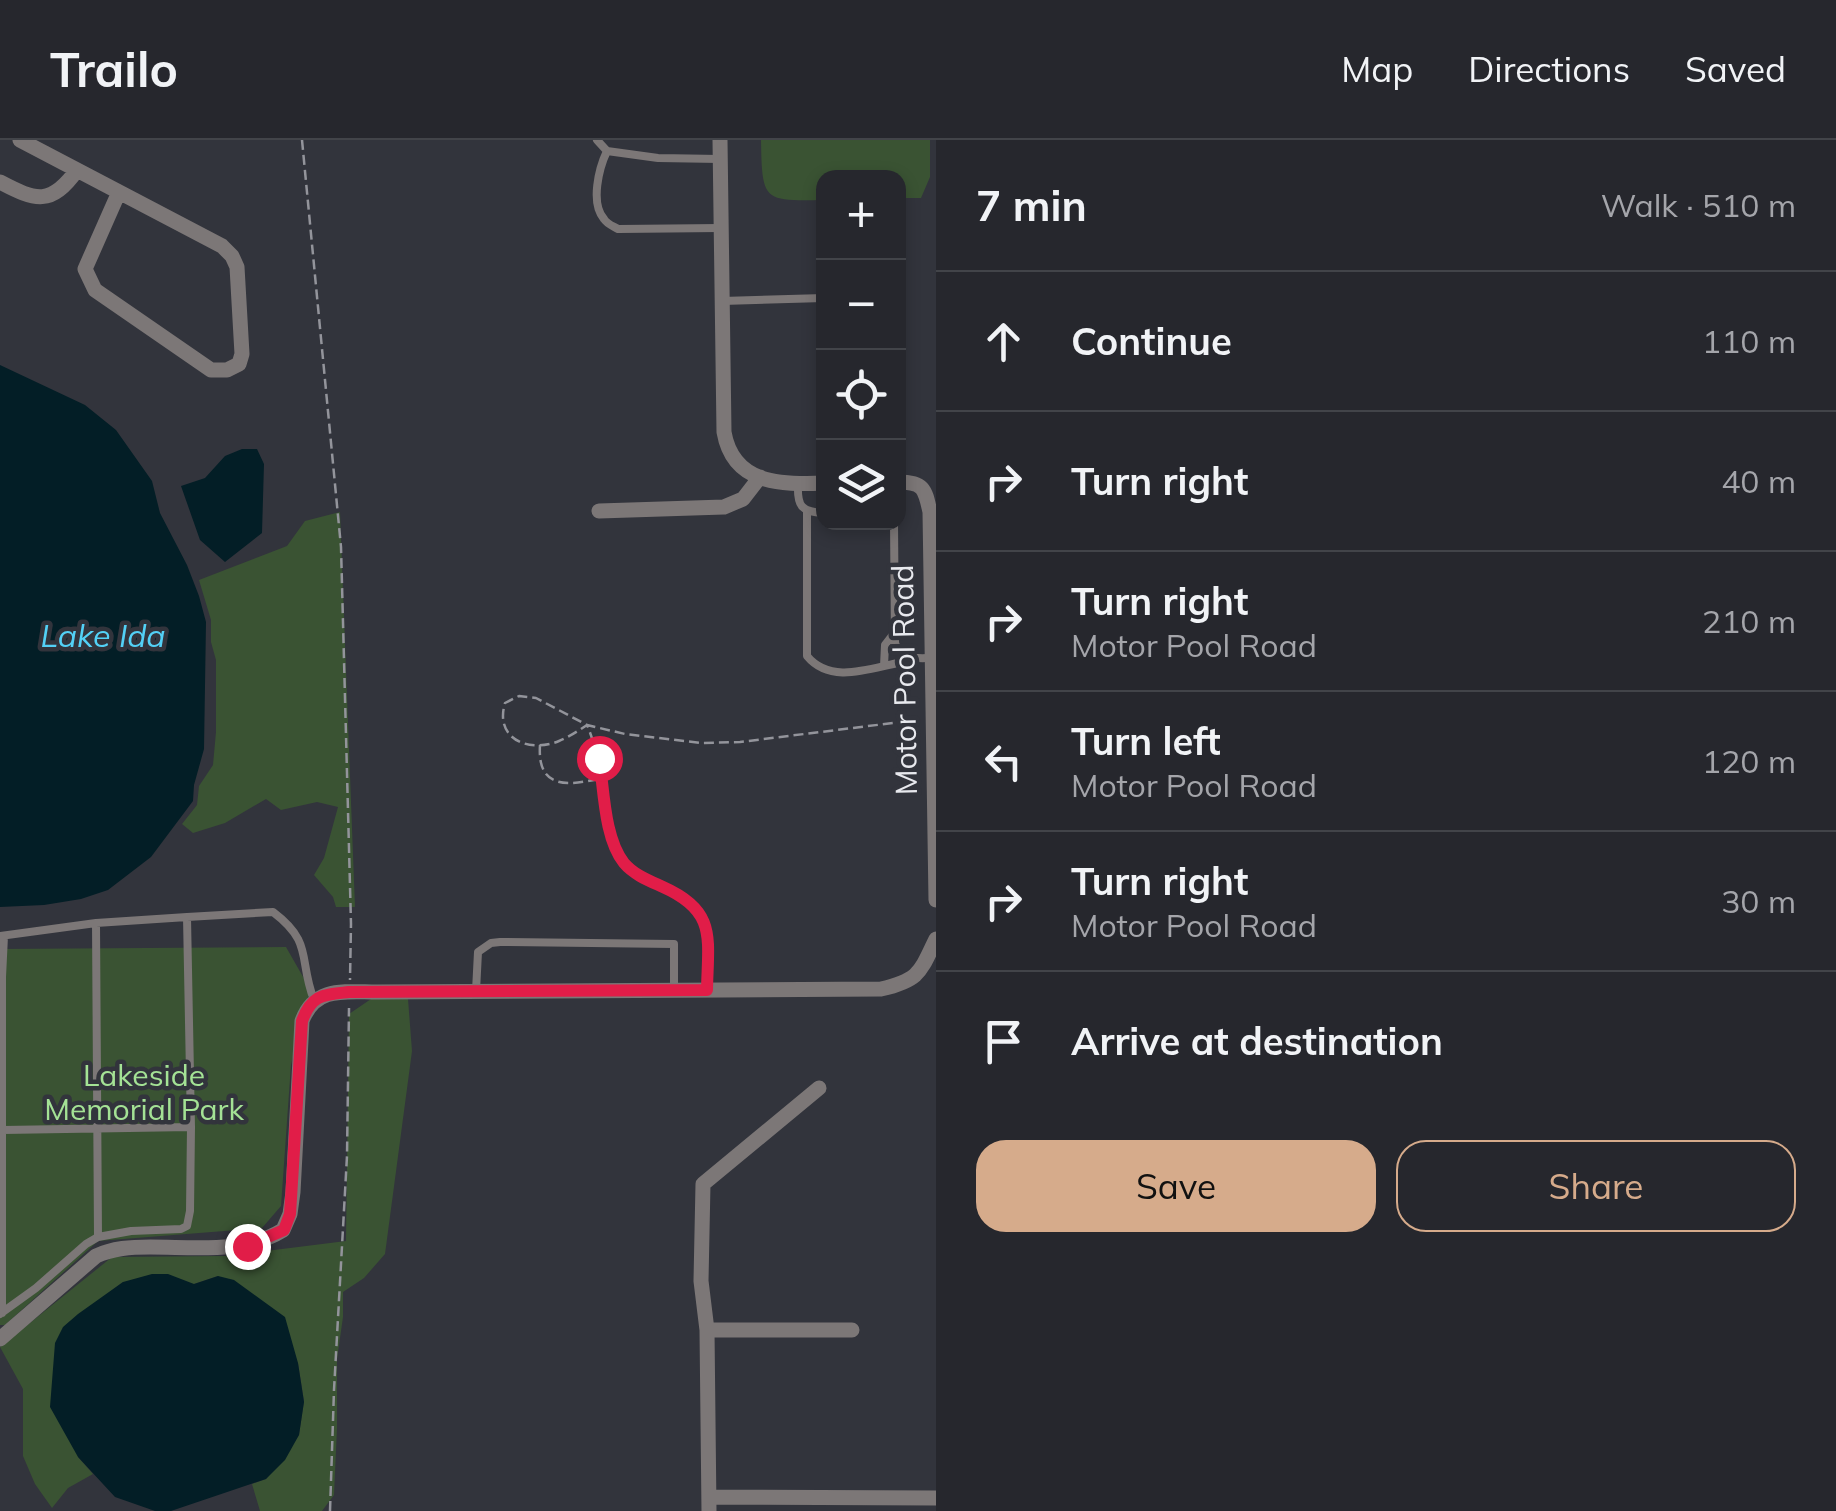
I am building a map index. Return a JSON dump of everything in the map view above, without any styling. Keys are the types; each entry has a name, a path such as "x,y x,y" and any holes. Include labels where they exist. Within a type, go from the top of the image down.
{"street":[{"path":"20,140 222,246 232,256 237,268 242,354 239,364 227,370 211,370 94,290 84,270 118,192"},
{"path":"720,140 726,444 732,458 747,472 772,482 816,483"},
{"path":"0,182 22,194 46,198 60,190 78,170"},
{"path":"599,511 724,508 744,500 760,477"},
{"name":"Motor Pool Road","path":"906,482 921,486 930,512 936,900"},
{"path":"0,1339 96,1256 108,1250 247,1246 284,1230 292,1192 302,1021 314,1000 323,995 882,989 907,982 920,972 936,939"},
{"path":"819,1088 703,1184 701,1282 707,1330 709,1504 936,1498"},
{"path":"707,1330 852,1330"}],"lane":[{"path":"597,140 607,152 658,158 720,158"},
{"path":"607,152 598,171 598,208 605,222 618,229 720,228"},
{"path":"722,301 816,298"},
{"path":"798,484 800,503 816,512"},
{"path":"807,510 808,656 823,670 838,673 898,663 904,656"},
{"path":"894,530 898,652 932,658"},
{"path":"884,666 885,645 895,632"},
{"path":"1,1314 2,936 96,923 273,912 290,925 304,948 307,983 314,1000"},
{"path":"1,1314 98,1237 187,1226 191,1127 187,917"},
{"path":"96,923 98,1237"},
{"path":"476,991 478,952 500,942 674,944 674,990"},
{"path":"3,1130 191,1127"}],"path":[{"path":"302,140 336,487"},
{"path":"587,725 556,744 526,744 507,734 502,714 506,703 519,696 536,698 587,725 701,743 740,742 933,718"},
{"path":"587,725 599,758 611,838 626,866 684,896 702,917 708,946 707,990"},
{"path":"540,744 539,761 547,776 570,783 602,778"}],"green space":[{"path":"761,140 930,140 930,177 921,198 906,198 906,170 816,170 816,200 777,198 765,186"},
{"path":"340,512 355,907 336,907 333,897 314,875 324,858 338,807 317,802 281,810 266,799 225,823 193,833 182,824 197,805 199,786 213,765 216,732 216,660 211,620 199,580 287,546 305,521"},
{"name":"Lakeside Memorial Park","path":"286,947 310,989 291,1065 281,1206 262,1228 98,1241 5,1325 0,1325 0,949"},
{"path":"371,999 408,999 412,1051 385,1254 364,1278 343,1292 337,1359 334,1495 322,1511 260,1511 252,1484 266,1479 299,1435 304,1401 298,1363 218,1276 194,1284 123,1282 102,1298 78,1457 93,1474 68,1488 52,1508 35,1484 23,1456 23,1389 0,1347 112,1257 225,1256 346,1241 349,1014"}],"water":[{"name":"Lake Ida","path":"0,365 85,405 116,430 152,481 160,513 187,565 206,622 204,749 193,801 151,857 108,890 44,905 0,907"},
{"path":"242,449 257,449 264,464 262,533 225,562 200,540 181,486 205,478 225,456"},
{"path":"168,1274 194,1284 218,1276 234,1280 285,1317 304,1402 299,1435 285,1460 266,1479 171,1511 155,1511 115,1497 78,1457 50,1407 55,1343 63,1327 123,1282"}],"route":[{"path":"247,1246 284,1230 290,1214 302,1021 314,1000 349,992 707,990 708,946 702,917 684,896 626,866 611,838 599,758"}]}
